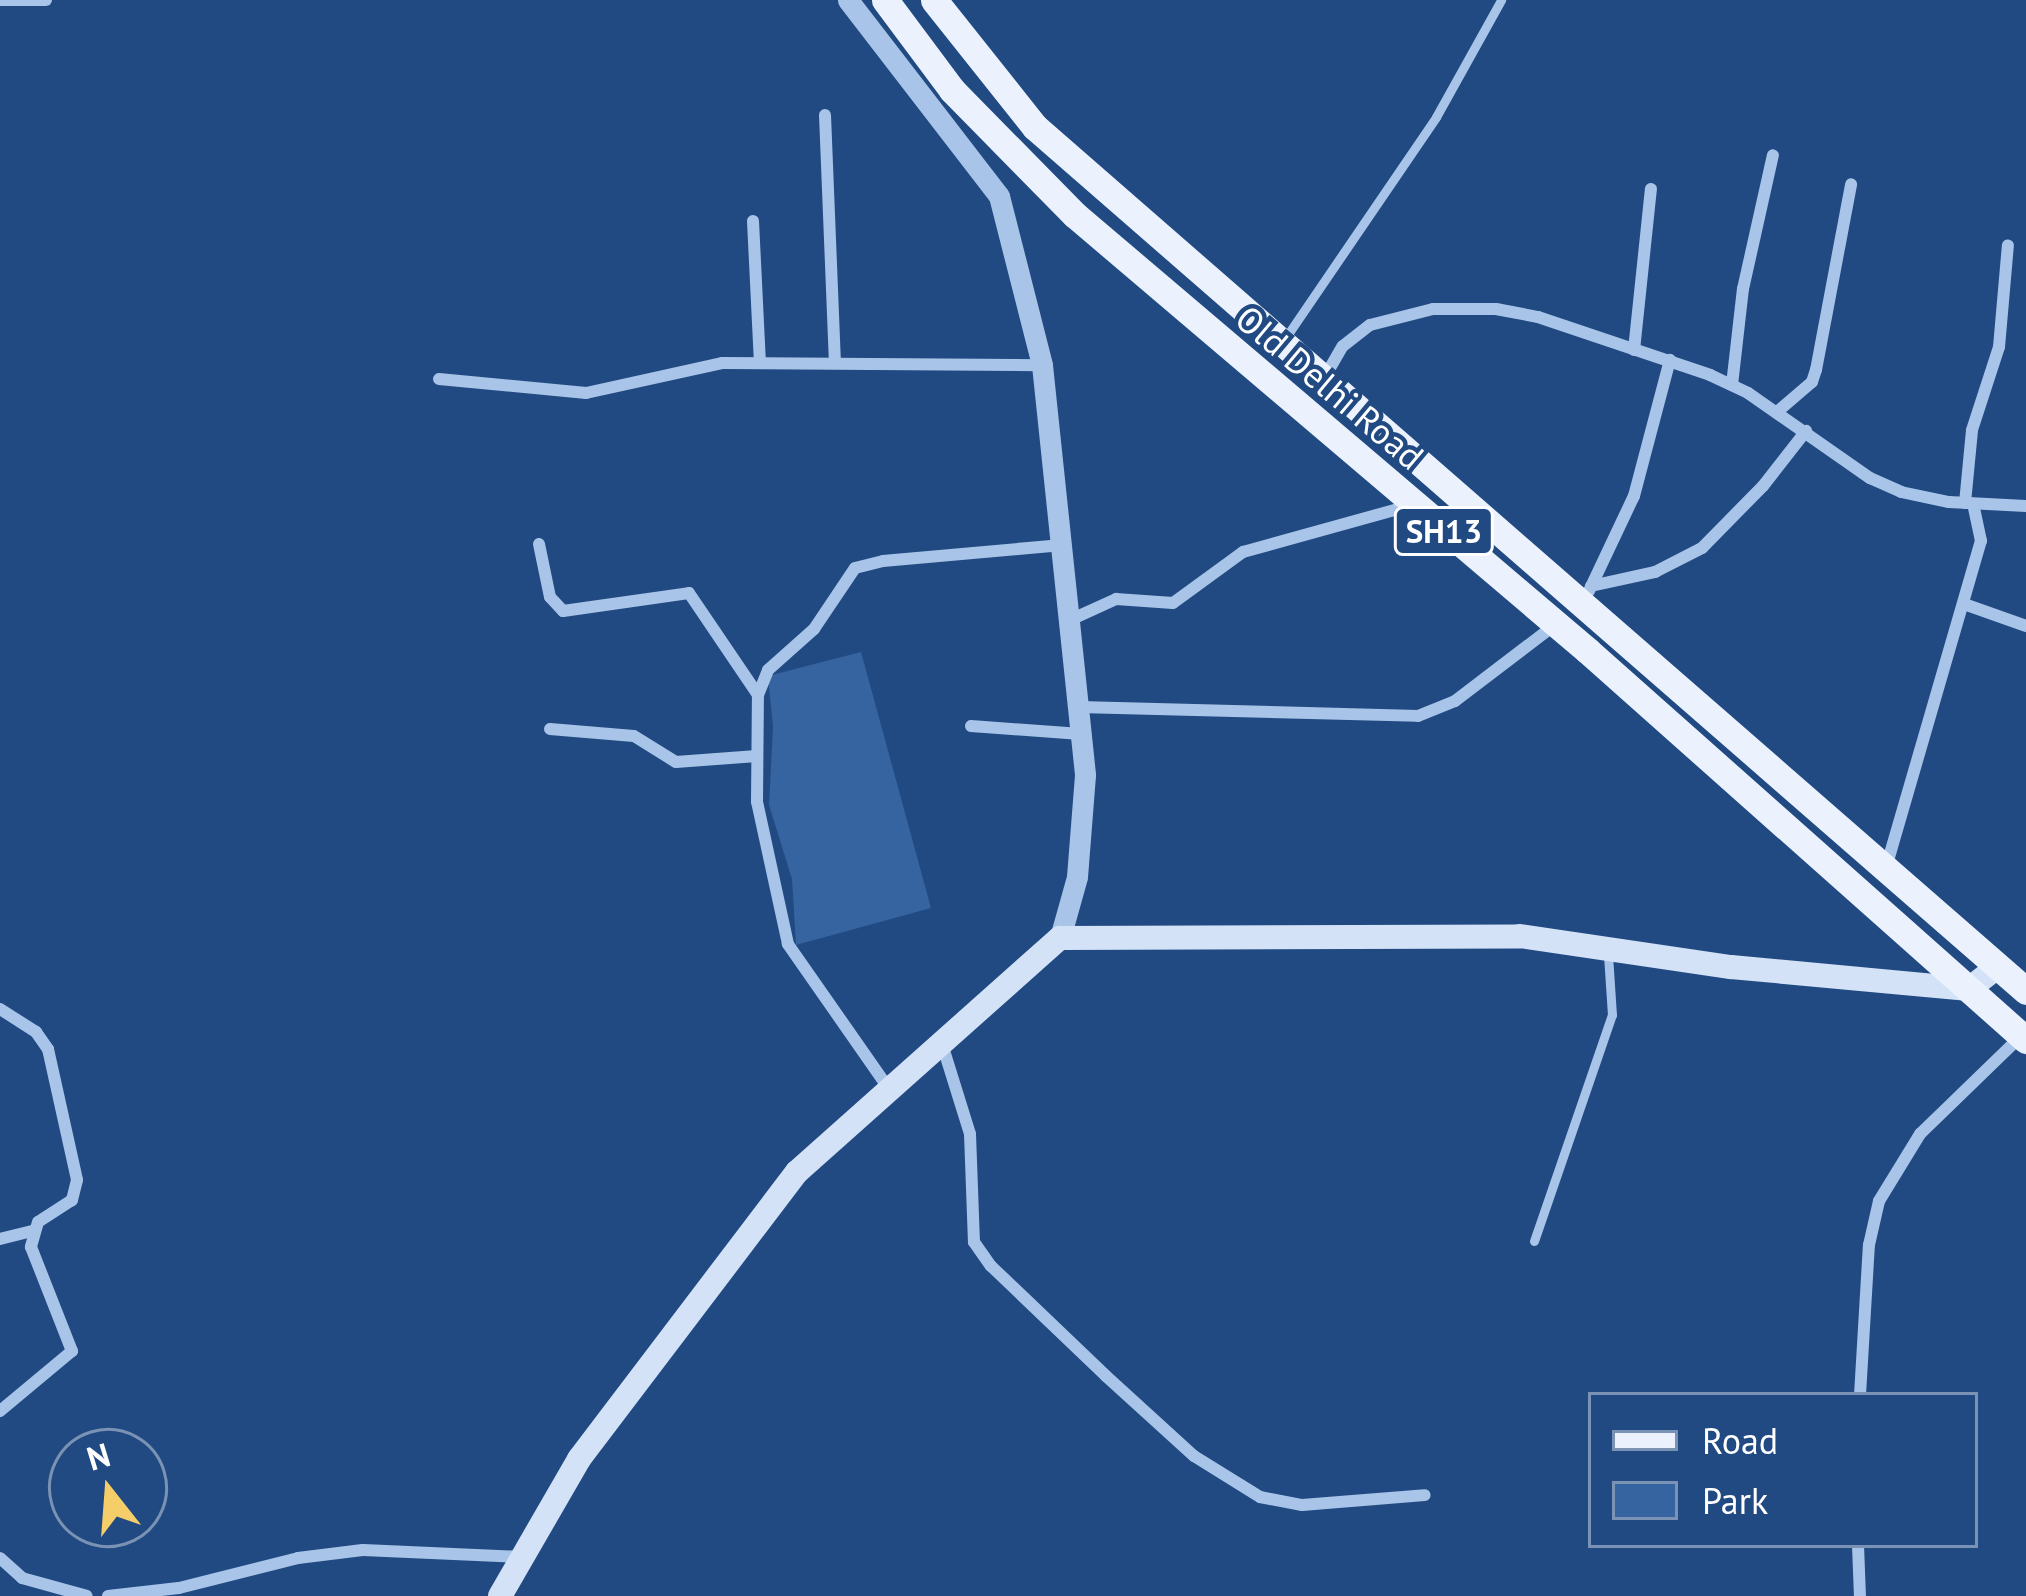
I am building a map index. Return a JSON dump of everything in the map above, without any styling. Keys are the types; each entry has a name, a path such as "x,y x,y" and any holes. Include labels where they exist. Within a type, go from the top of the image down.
{"main road":[{"name":"Old Delhi Road","path":"885,0 952,90 1076,215 1556,624 2024,1037"},
{"name":"Old Delhi Road","path":"934,0 1035,127 1322,380 1587,594 1885,872 2026,991"},
{"path":"500,1596 579,1459 797,1172 1060,938 1520,936 1731,967 1970,989 1998,966"}],"street":[{"path":"0,0 46,0"},
{"path":"848,0 999,196 1042,365 1079,707 1085,818 1060,938"},
{"path":"825,115 835,362"},
{"path":"1732,385 1743,289 1774,155"},
{"path":"1777,412 1812,382 1816,370 1851,184"},
{"path":"1634,350 1651,189"},
{"path":"753,220 760,362"},
{"path":"1885,872 1981,541 1969,503 1972,430 2000,347 2008,245"},
{"path":"1322,380 1343,346 1370,325 1433,309 1496,309 1538,317 1732,385 1870,478 1901,492 2026,506"},
{"path":"1587,594 1634,496 1670,360"},
{"path":"439,380 586,393 701,365 1042,365"},
{"path":"1587,594 1654,572 1702,548 1763,486 1806,431"},
{"path":"1070,620 1116,599 1173,603 1243,552 1413,504"},
{"path":"539,544 550,597 563,611 689,593 758,695"},
{"path":"890,1090 788,944 761,829 758,695 768,670 814,629 854,568 883,560 1063,545"},
{"path":"1964,604 2026,626"},
{"path":"1079,707 1418,716 1455,701 1556,624"},
{"path":"970,726 1081,734"},
{"path":"550,729 634,736 676,762 757,756"},
{"path":"0,1009 36,1032 48,1049 76,1164 72,1200 32,1231 0,1239"},
{"path":"1860,1392 1867,1265 1879,1201 1920,1134 2024,1037"},
{"path":"942,1043 972,1151 974,1242 991,1266 1106,1376 1194,1456 1260,1497 1302,1505 1425,1495"},
{"path":"0,1411 72,1351 37,1265 32,1231"},
{"path":"1858,1548 1860,1596"},
{"path":"108,1596 179,1588 298,1558 363,1550 523,1557"},
{"path":"3,1565 22,1578 83,1596"}],"lane":[{"path":"1281,345 1414,151 1501,0"},
{"path":"1534,1241 1612,1015 1607,948"}],"green space":[{"path":"861,652 931,908 796,945 792,879 769,805 773,727 768,676"}]}
